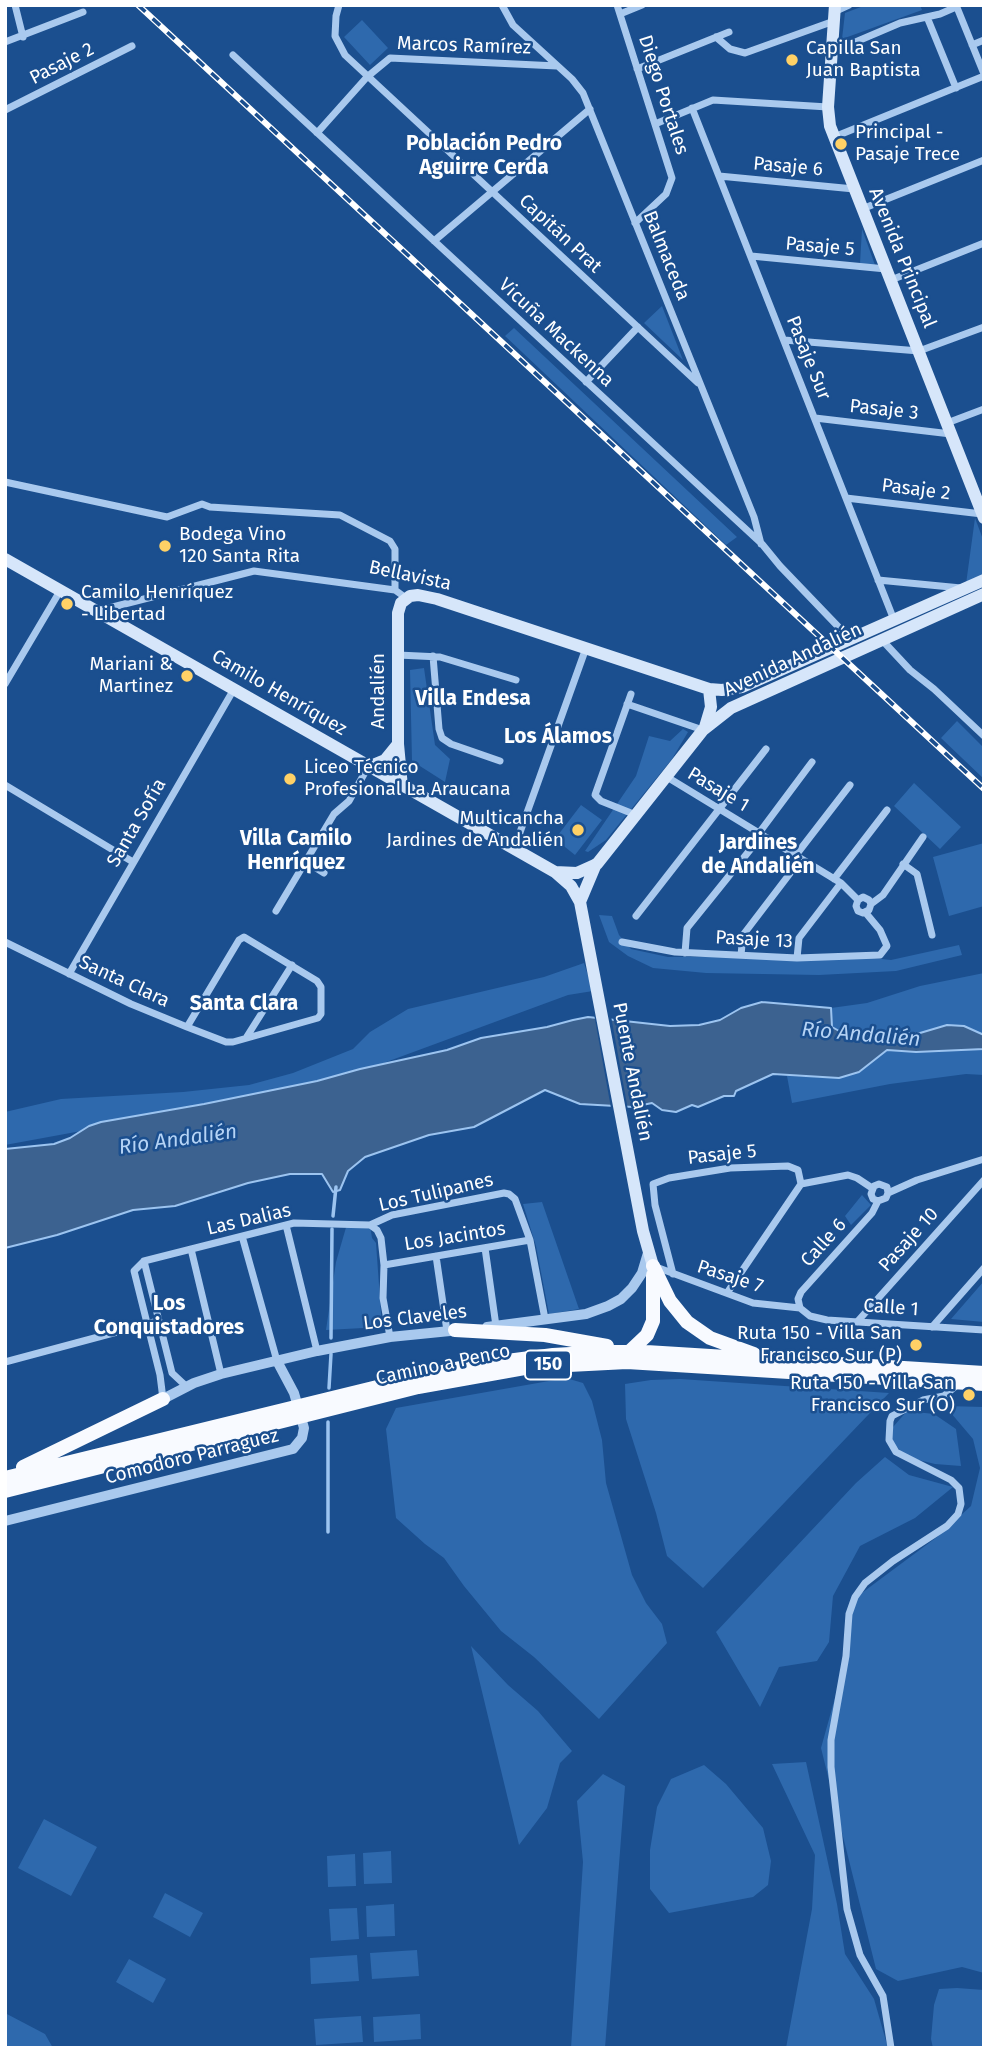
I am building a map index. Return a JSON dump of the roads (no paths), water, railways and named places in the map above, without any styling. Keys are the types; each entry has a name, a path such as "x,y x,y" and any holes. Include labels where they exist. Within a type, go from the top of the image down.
{"highway":[{"path":"451,1331 563,1337 629,1352 647,1335 653,1321 655,1305 650,1259"},
{"path":"650,1259 670,1301 698,1330 722,1344 772,1360"},
{"name":"Camino a Penco","path":"5,1491 301,1412 410,1378 553,1354 629,1352 984,1373"},
{"name":"Camino a Penco","path":"5,1477 450,1380 570,1363 627,1362 984,1384"},
{"path":"5,1477 163,1399"}],"main road":[{"name":"Avenida Principal","path":"835,12 828,107 830,126 949,428 979,493 983,516"},
{"name":"Camilo Henríquez","path":"5,559 555,872 571,886 580,902 584,921"},
{"name":"Avenida Andalién","path":"709,689 729,690 742,687 984,580"},
{"name":"Bellavista","path":"401,594 429,597 709,689"},
{"name":"Andalién","path":"401,594 398,744 402,787"},
{"name":"Avenida Andalién","path":"580,902 597,864 703,730 737,705 984,594"},
{"path":"703,730 711,707 709,689"},
{"path":"368,767 385,760 398,744"},
{"path":"555,872 577,873 597,864"},
{"name":"Puente Andalién","path":"584,921 650,1259"}],"street":[{"path":"15,5 23,37"},
{"name":"Capitán Prat","path":"339,5 335,22 338,45 345,55 700,385"},
{"name":"Balmaceda","path":"502,5 513,25 578,85 590,108 754,517 762,544"},
{"path":"618,9 642,5"},
{"path":"716,37 735,51 745,52 849,5"},
{"path":"832,52 900,23 927,17 956,6 984,75 834,137"},
{"name":"Diego Portales","path":"618,9 672,183 666,194 635,223"},
{"path":"5,42 83,12"},
{"path":"927,17 956,88"},
{"path":"637,69 729,32"},
{"path":"972,44 984,40"},
{"name":"Pasaje 2","path":"5,110 132,46"},
{"name":"Vicuña Mackenna","path":"233,55 762,544 851,640"},
{"name":"Marcos Ramírez","path":"317,133 367,77 386,60 395,57 557,66"},
{"path":"655,124 713,100 828,107"},
{"path":"434,241 590,108"},
{"name":"Pasaje Sur","path":"692,108 894,620"},
{"path":"862,209 984,160"},
{"name":"Pasaje 6","path":"719,176 854,189"},
{"path":"888,275 984,243"},
{"name":"Pasaje 5","path":"751,256 888,275"},
{"path":"586,382 638,327"},
{"path":"784,340 919,351 984,327"},
{"path":"949,428 984,409"},
{"name":"Pasaje 3","path":"815,418 949,428"},
{"path":"5,482 167,517 202,504 210,507 340,515 390,541 395,549 401,594"},
{"name":"Pasaje 2","path":"846,498 983,516"},
{"name":"Bellavista","path":"96,611 254,571 401,594"},
{"path":"878,580 966,588"},
{"path":"5,684 60,591"},
{"path":"882,640 910,670 984,736"},
{"path":"514,849 586,648"},
{"path":"398,655 451,659 516,680"},
{"path":"433,656 442,738 450,744 500,761"},
{"name":"Santa Sofía","path":"69,974 234,689"},
{"path":"631,694 595,794 601,801 637,815"},
{"path":"627,705 703,730"},
{"path":"636,916 766,749"},
{"path":"685,953 687,928 812,762"},
{"path":"276,911 334,814 349,801 368,767"},
{"name":"Pasaje 1","path":"667,777 838,881 858,900"},
{"path":"5,785 133,862"},
{"path":"741,955 743,935 850,785"},
{"path":"797,958 799,938 887,810"},
{"path":"865,912 871,904 879,900 923,837"},
{"path":"305,862 324,873"},
{"path":"903,864 917,874 932,935"},
{"name":"Pasaje 1","path":"858,900 867,898 871,904"},
{"name":"Pasaje 1","path":"858,900 857,908 865,912 884,938 887,946 885,952"},
{"path":"187,1027 239,940 244,937 320,985 320,1016 246,1039"},
{"name":"Santa Clara","path":"5,942 131,1004 187,1027 220,1040 233,1042 246,1039"},
{"name":"Pasaje 13","path":"622,942 685,953 797,958 880,955 885,952"},
{"path":"246,1039 292,965"},
{"path":"878,1201 872,1196 872,1188 876,1184 887,1187 888,1193 917,1180 984,1159"},
{"name":"Pasaje 5","path":"673,1275 655,1205 653,1184 669,1178 730,1168 788,1166 798,1170 801,1184"},
{"path":"727,1293 801,1184 848,1175 872,1188"},
{"name":"Pasaje 10","path":"857,1322 984,1180"},
{"name":"Los Tulipanes","path":"370,1225 392,1215 504,1193 515,1199 530,1240"},
{"name":"Calle 6","path":"800,1308 798,1299 801,1292 872,1213 878,1201 886,1198 888,1193"},
{"name":"Las Dalias","path":"144,1262 294,1223 370,1225"},
{"path":"286,1225 317,1350"},
{"path":"370,1225 377,1230 381,1238 383,1298 390,1337"},
{"path":"242,1237 277,1361 301,1412"},
{"path":"530,1240 545,1320"},
{"name":"Los Jacintos","path":"384,1265 530,1240"},
{"path":"485,1248 496,1326"},
{"path":"191,1250 221,1374"},
{"path":"436,1256 451,1331"},
{"name":"Pasaje 7","path":"650,1259 673,1275 727,1293 765,1305 800,1308"},
{"name":"Los Claveles","path":"163,1399 221,1374 317,1350 390,1337 586,1314 615,1303 626,1294 650,1259"},
{"path":"163,1399 160,1375 134,1270 144,1262 172,1373 187,1387"},
{"path":"932,1327 983,1271"},
{"name":"Calle 1","path":"800,1308 821,1319 984,1330"},
{"path":"5,1362 158,1321"},
{"path":"891,2048 883,1996 860,1955 847,1909 831,1767 832,1732 846,1656 849,1614 855,1597 865,1583 893,1561 947,1526 958,1514 961,1504 959,1488 951,1479 896,1452 888,1440 890,1421 892,1416 923,1400 944,1396 959,1382"},
{"name":"Comodoro Parraguez","path":"5,1521 282,1453 296,1446 302,1438 304,1428 301,1412"}],"water":[{"name":"Río Andalién","path":"762,1002 831,1008 832,1027 848,1036 920,1033 947,1025 964,1026 984,1035 984,1049 916,1052 887,1050 859,1072 839,1078 773,1074 736,1091 734,1096 724,1096 698,1107 692,1105 676,1112 662,1110 652,1103 633,1107 580,1104 545,1090 474,1127 429,1135 365,1157 348,1171 340,1190 333,1192 322,1174 290,1174 248,1183 175,1206 133,1210 57,1235 5,1248 5,1149 54,1144 101,1122 317,1081 447,1050 481,1038 588,1017 670,1026 699,1025 720,1020 741,1008"}],"waterway":[{"path":"333,1216 336,1187"},
{"path":"331,1338 332,1229"},
{"path":"329,1388 331,1354"},
{"path":"328,1422 328,1532"}],"railway":[{"path":"138,5 984,789"}],"place":[{"name":"Capilla San Juan Baptista","path":"792,60"},
{"name":"Principal - Pasaje Trece","path":"841,144"},
{"name":"Bodega Vino 120 Santa Rita","path":"165,546"},
{"name":"Camilo Henríquez - Libertad","path":"67,604"},
{"name":"Mariani & Martinez","path":"187,676"},
{"name":"Liceo Técnico Profesional La Araucana","path":"290,779"},
{"name":"Multicancha Jardines de Andalién","path":"578,830"},
{"name":"Ruta 150 - Villa San Francisco Sur (P)","path":"916,1345"},
{"name":"Ruta 150 - Villa San Francisco Sur (O)","path":"969,1395"}],"district":[{"name":"Población Pedro Aguirre Cerda","path":"484,156"},
{"name":"Villa Endesa","path":"473,699"},
{"name":"Los Álamos","path":"558,737"},
{"name":"Villa Camilo Henríquez","path":"296,851"},
{"name":"Jardines de Andalién","path":"758,855"},
{"name":"Santa Clara","path":"244,1004"},
{"name":"Los Conquistadores","path":"169,1316"}]}
